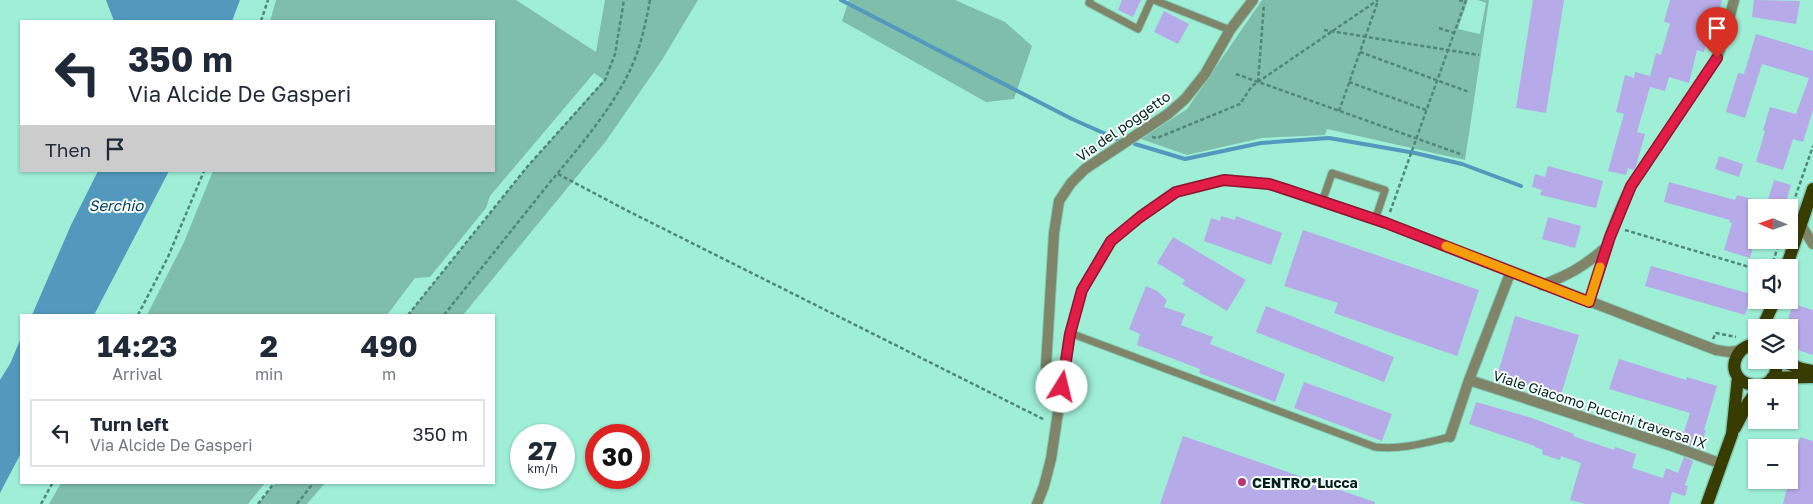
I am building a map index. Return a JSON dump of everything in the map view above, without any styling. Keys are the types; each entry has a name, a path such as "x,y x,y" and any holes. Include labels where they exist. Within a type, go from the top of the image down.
{"main road":[{"path":"1789,259 1813,188"},
{"path":"1732,434 1736,359 1748,348"},
{"path":"1798,368 1813,370"},
{"path":"1768,379 1776,369"},
{"path":"1736,371 1748,385"},
{"path":"1798,380 1813,377"},
{"path":"1706,504 1732,434 1748,404"}],"street":[{"name":"Via del poggetto","path":"1059,403 1048,380 1046,366 1054,233 1059,202 1071,183 1085,169 1168,114 1185,99 1204,74 1230,30 1253,0"},
{"path":"1589,302 1606,248 1631,186 1717,58 1734,0"},
{"path":"1037,504 1051,459 1070,334 1082,290 1111,241 1140,217 1176,192 1224,180 1269,184 1386,223 1542,285 1712,349 1729,352 1748,345"},
{"path":"1801,226 1813,244"},
{"path":"1542,285 1570,274 1606,248"},
{"name":"Viale Giacomo Puccini traversa IX","path":"1450,437 1469,380 1511,272"},
{"path":"1712,349 1736,371"},
{"name":"Viale Giacomo Puccini traversa IX","path":"1469,380 1722,464"}],"lane":[{"path":"1090,0 1089,3 1138,28 1153,0 1230,30"},
{"path":"1322,202 1332,173 1385,190 1375,220"},
{"path":"1070,334 1375,446 1385,448 1418,445 1450,437"}],"path":[{"path":"261,20 268,0"},
{"path":"409,314 527,167 605,80 615,54 624,0"},
{"path":"445,314 558,174 594,127 622,85 635,58 650,0"},
{"path":"1258,82 1265,0"},
{"path":"1136,134 1157,138 1240,104 1252,86 1378,0 1339,111"},
{"path":"1386,223 1465,1 1459,0"},
{"path":"1440,28 1454,33"},
{"path":"1324,30 1479,55"},
{"path":"1360,52 1469,92"},
{"path":"1236,74 1463,155"},
{"path":"1349,82 1426,110"},
{"path":"1795,199 1813,146"},
{"path":"139,314 168,256 204,172"},
{"path":"558,174 1055,425"},
{"path":"1614,226 1748,266"},
{"path":"1712,349 1716,333 1735,338 1742,334"},
{"path":"41,504 52,484"},
{"path":"258,504 273,484"},
{"path":"297,504 312,484"}],"shaded area":[{"path":"276,0 516,0 596,52 605,0 698,0 662,60 606,141 464,314 409,314 527,167 604,80 594,73 490,196 486,208 430,277 415,278 388,314 148,314 184,242 213,172 495,172 495,20 270,20"},
{"path":"849,0 955,0 1005,22 1032,46 1014,99 986,102 842,21"},
{"path":"1262,0 1468,0 1458,29 1480,34 1486,3 1478,0 1489,0 1465,160 1327,129 1325,135 1262,138 1187,155 1141,139 1187,109"},
{"path":"60,484 264,484 248,504 49,504"},
{"path":"274,484 324,484 307,504 258,504"}],"water":[{"path":"106,0 240,0 232,20 114,20"},
{"name":"Serchio","path":"98,172 168,172 95,314 32,314 71,225"},
{"path":"20,340 20,455 0,493 0,380 10,364"}],"building":[{"path":"1122,0 1141,0 1133,17 1118,10"},
{"path":"1533,0 1564,0 1546,113 1516,108"},
{"path":"1670,0 1722,0 1719,11 1716,10 1713,21 1716,22 1713,36 1708,34 1704,52 1697,50 1689,83 1669,77 1665,91 1650,87 1637,132 1645,134 1634,170 1628,168 1626,175 1608,171 1624,114 1616,112 1625,75 1634,78 1635,72 1650,76 1656,53 1661,55 1670,23 1664,22"},
{"path":"1754,0 1800,1 1796,24 1752,17"},
{"path":"1164,11 1189,24 1178,44 1154,32"},
{"path":"1756,34 1813,51 1813,110 1803,142 1793,139 1783,170 1756,162 1765,131 1763,130 1770,107 1796,114 1809,78 1762,64 1745,118 1726,112 1738,73 1744,74"},
{"path":"1719,156 1743,164 1739,177 1715,169"},
{"path":"1548,166 1603,181 1596,208 1540,195 1542,190 1532,187 1535,174 1545,177"},
{"path":"1774,180 1791,185 1787,199 1768,199"},
{"path":"1669,182 1735,200 1737,195 1752,199 1748,199 1748,249 1752,249 1750,258 1724,250 1732,223 1729,222 1730,220 1664,202"},
{"path":"1221,216 1235,220 1236,216 1282,233 1271,265 1204,241 1211,218 1220,221"},
{"path":"1548,217 1581,226 1575,248 1542,239"},
{"path":"1303,230 1479,290 1457,356 1334,313 1338,303 1284,286"},
{"path":"1173,237 1246,280 1227,311 1182,284 1185,280 1157,263"},
{"path":"1651,266 1748,293 1748,304 1745,315 1645,286"},
{"path":"1146,286 1157,291 1167,300 1164,307 1185,314 1181,325 1213,337 1210,344 1285,374 1275,402 1199,373 1200,369 1137,345 1140,334 1129,329"},
{"path":"1266,306 1394,357 1384,382 1256,332"},
{"path":"1798,306 1813,310 1813,355 1798,350 1798,319 1788,319 1791,309 1798,309"},
{"path":"1515,316 1579,335 1561,395 1497,376"},
{"path":"1619,359 1686,380 1687,377 1717,386 1700,449 1653,433 1657,423 1684,432 1690,413 1609,389"},
{"path":"1304,382 1392,414 1382,441 1294,408"},
{"path":"1476,402 1532,418 1574,434 1573,436 1614,450 1615,447 1636,454 1632,468 1663,478 1666,468 1678,473 1684,457 1693,461 1685,485 1688,486 1685,496 1672,492 1669,504 1585,504 1570,500 1581,463 1561,456 1560,460 1550,457 1542,454 1543,450 1535,446 1469,424"},
{"name":"CENTRO*Lucca","path":"1183,436 1375,502 1375,504 1160,504"},
{"path":"1800,437 1813,441 1813,504 1783,504 1787,489 1798,489 1798,445"}],"waterway":[{"path":"841,0 1072,119 1117,139"},
{"path":"1135,144 1185,159 1261,143 1329,138 1415,153 1462,164 1521,186"}],"slow traffic":[{"path":"1446,246 1589,302 1600,267"}],"place":[{"name":"CENTRO*Lucca","path":"1242,482"}],"route":[{"path":"1062,387 1070,334 1082,290 1111,241 1140,217 1176,192 1224,180 1269,184 1288,190 1386,223 1589,302 1623,201 1631,186 1717,58"}]}
